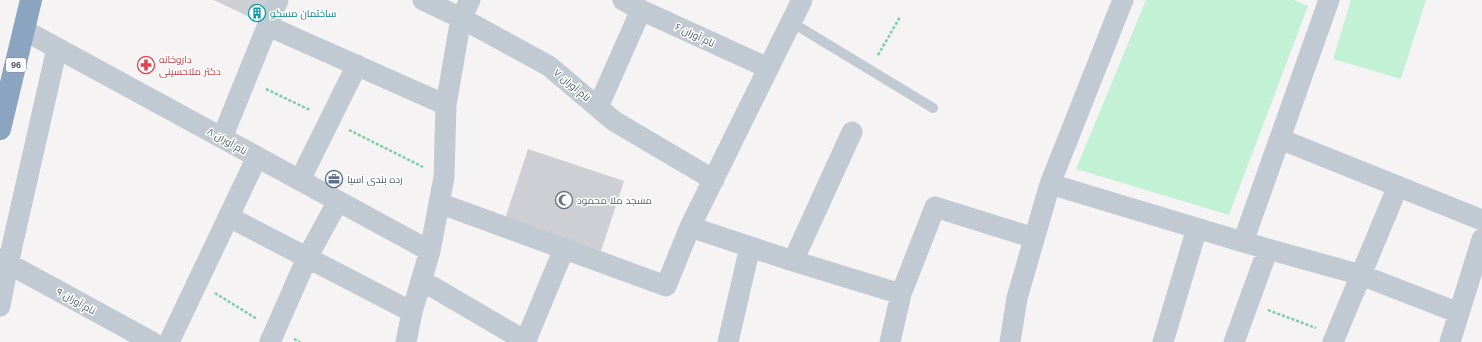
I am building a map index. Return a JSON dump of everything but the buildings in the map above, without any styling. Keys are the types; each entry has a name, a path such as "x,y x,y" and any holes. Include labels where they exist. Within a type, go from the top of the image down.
{"highway":[{"name":"96","path":"0,130 31,0"}],"street":[{"path":"222,138 278,0"},
{"name":"نام آوران ۷","path":"424,0 465,9 549,66 614,121 714,180"},
{"name":"نام آوران ۶","path":"623,0 641,10 768,68"},
{"path":"439,203 666,286 690,227 802,0"},
{"path":"1010,342 1017,298 1050,184 1123,0"},
{"path":"1243,242 1329,0"},
{"path":"406,342 412,312 430,251 444,177 446,105 465,9"},
{"path":"598,107 641,10"},
{"path":"268,26 446,105"},
{"name":"نام آوران ۸","path":"24,30 430,251"},
{"path":"0,306 4,261 57,48"},
{"path":"300,180 357,65"},
{"path":"793,261 852,132"},
{"path":"1280,139 1482,220"},
{"path":"169,342 258,157"},
{"path":"1050,184 1243,242 1361,275 1459,313"},
{"path":"1335,339 1398,186"},
{"path":"273,336 307,258 338,201"},
{"path":"890,342 901,294 935,207 1034,238"},
{"path":"229,217 412,312"},
{"path":"690,227 793,261 901,294"},
{"path":"1164,342 1197,228"},
{"path":"1450,342 1482,239"},
{"path":"728,342 750,247"},
{"path":"421,280 526,341 564,249"},
{"path":"1234,342 1268,249"},
{"name":"نام آوران ۹","path":"4,261 152,342"}],"lane":[{"path":"791,22 933,108"}],"path":[{"path":"869,69 900,17"},
{"path":"198,282 273,336 300,342"},
{"path":"1248,303 1335,339"}],"green space":[{"path":"1146,0 1294,0 1308,6 1229,215 1076,169"},
{"path":"1351,0 1426,0 1401,79 1333,59"}],"place":[{"name":"ساختمان مسکو","path":"257,13"},
{"name":"داروخانه دکتر ملاحسینی","path":"146,65"},
{"name":"رده بندی آسیا","path":"334,179"},
{"name":"مسجد ملا محمود","path":"564,200"}]}
